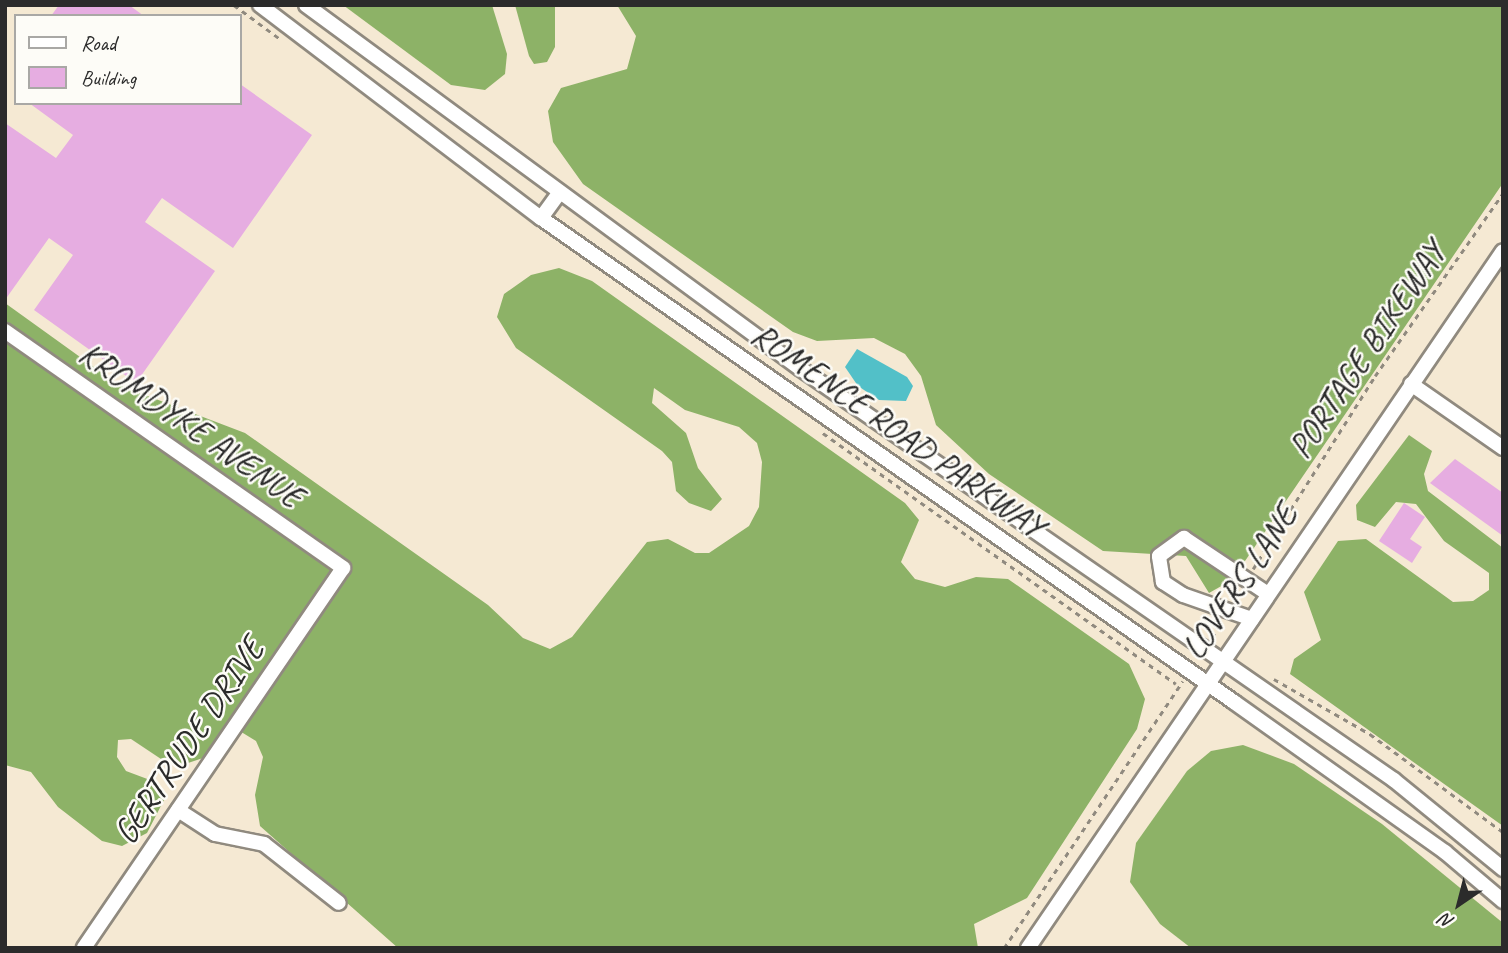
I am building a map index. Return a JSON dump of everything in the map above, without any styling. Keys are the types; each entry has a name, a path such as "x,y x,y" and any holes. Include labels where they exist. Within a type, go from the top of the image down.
{"street":[{"name":"ROMENCE ROAD PARKWAY","path":"260,5 541,218 1208,683 1445,852 1503,901"},
{"name":"ROMENCE ROAD PARKWAY","path":"306,5 802,369 1394,780 1503,869"},
{"path":"541,218 560,192"},
{"name":"LOVERS LANE","path":"1028,948 1503,251"},
{"name":"KROMDYKE AVENUE","path":"5,331 343,568"},
{"path":"1410,384 1503,448"},
{"path":"1252,619 1163,582 1159,556 1184,538 1268,594"},
{"name":"GERTRUDE DRIVE","path":"84,948 343,568"},
{"path":"178,810 215,834 264,844 339,903"}],"path":[{"name":"PORTAGE BIKEWAY","path":"1246,579 1375,376 1503,193"},
{"path":"1208,643 1227,610"},
{"path":"1271,678 1370,734 1503,832"},
{"path":"1004,948 1181,683"}],"green space":[{"path":"343,5 492,5 507,54 505,74 485,90 451,85"},
{"path":"515,5 555,5 555,47 547,62 534,64 529,56"},
{"path":"617,5 1503,5 1503,183 1232,580 1209,593 1186,556 1103,551 989,474 936,425 921,376 905,354 874,338 817,341 793,332 583,184 553,142 548,111 561,88 627,69 636,36"},
{"path":"559,268 592,281 905,503 919,520 901,562 915,579 945,587 976,577 1008,579 1129,664 1145,699 1137,729 1027,898 974,924 978,948 398,948 260,826 255,795 263,757 256,741 238,730 221,735 203,758 182,765 167,763 131,739 118,740 117,757 126,771 150,780 165,798 147,833 122,846 102,841 58,807 31,772 5,765 5,303 119,385 245,433 488,605 523,638 550,649 572,637 647,542 668,539 695,553 709,553 749,526 759,507 762,462 757,443 739,427 685,410 654,388 652,403 686,433 698,468 722,499 711,511 689,503 676,491 672,462 662,451 516,348 497,317 504,294 531,275"},
{"path":"1409,435 1432,451 1424,474 1428,491 1503,548 1503,826 1290,674 1294,659 1321,640 1304,592 1338,541 1366,539 1453,602 1473,601 1489,590 1489,573 1444,541 1416,504 1396,502 1375,527 1357,520 1356,505"},
{"path":"1243,745 1294,764 1382,824 1503,923 1503,948 1191,948 1160,924 1130,882 1136,843 1187,771 1211,751"}],"water":[{"path":"857,349 907,377 913,386 906,401 879,400 858,386 845,367"}],"building":[{"path":"59,5 129,5 141,14 52,14"},
{"path":"242,85 312,135 233,248 162,198 154,209 145,222 215,271 136,383 34,310 73,255 49,238 5,300 5,123 56,158 73,135 32,105 242,105"},
{"path":"1455,459 1503,493 1503,536 1430,483"},
{"path":"1404,503 1425,517 1410,539 1422,547 1412,563 1379,541"}]}
